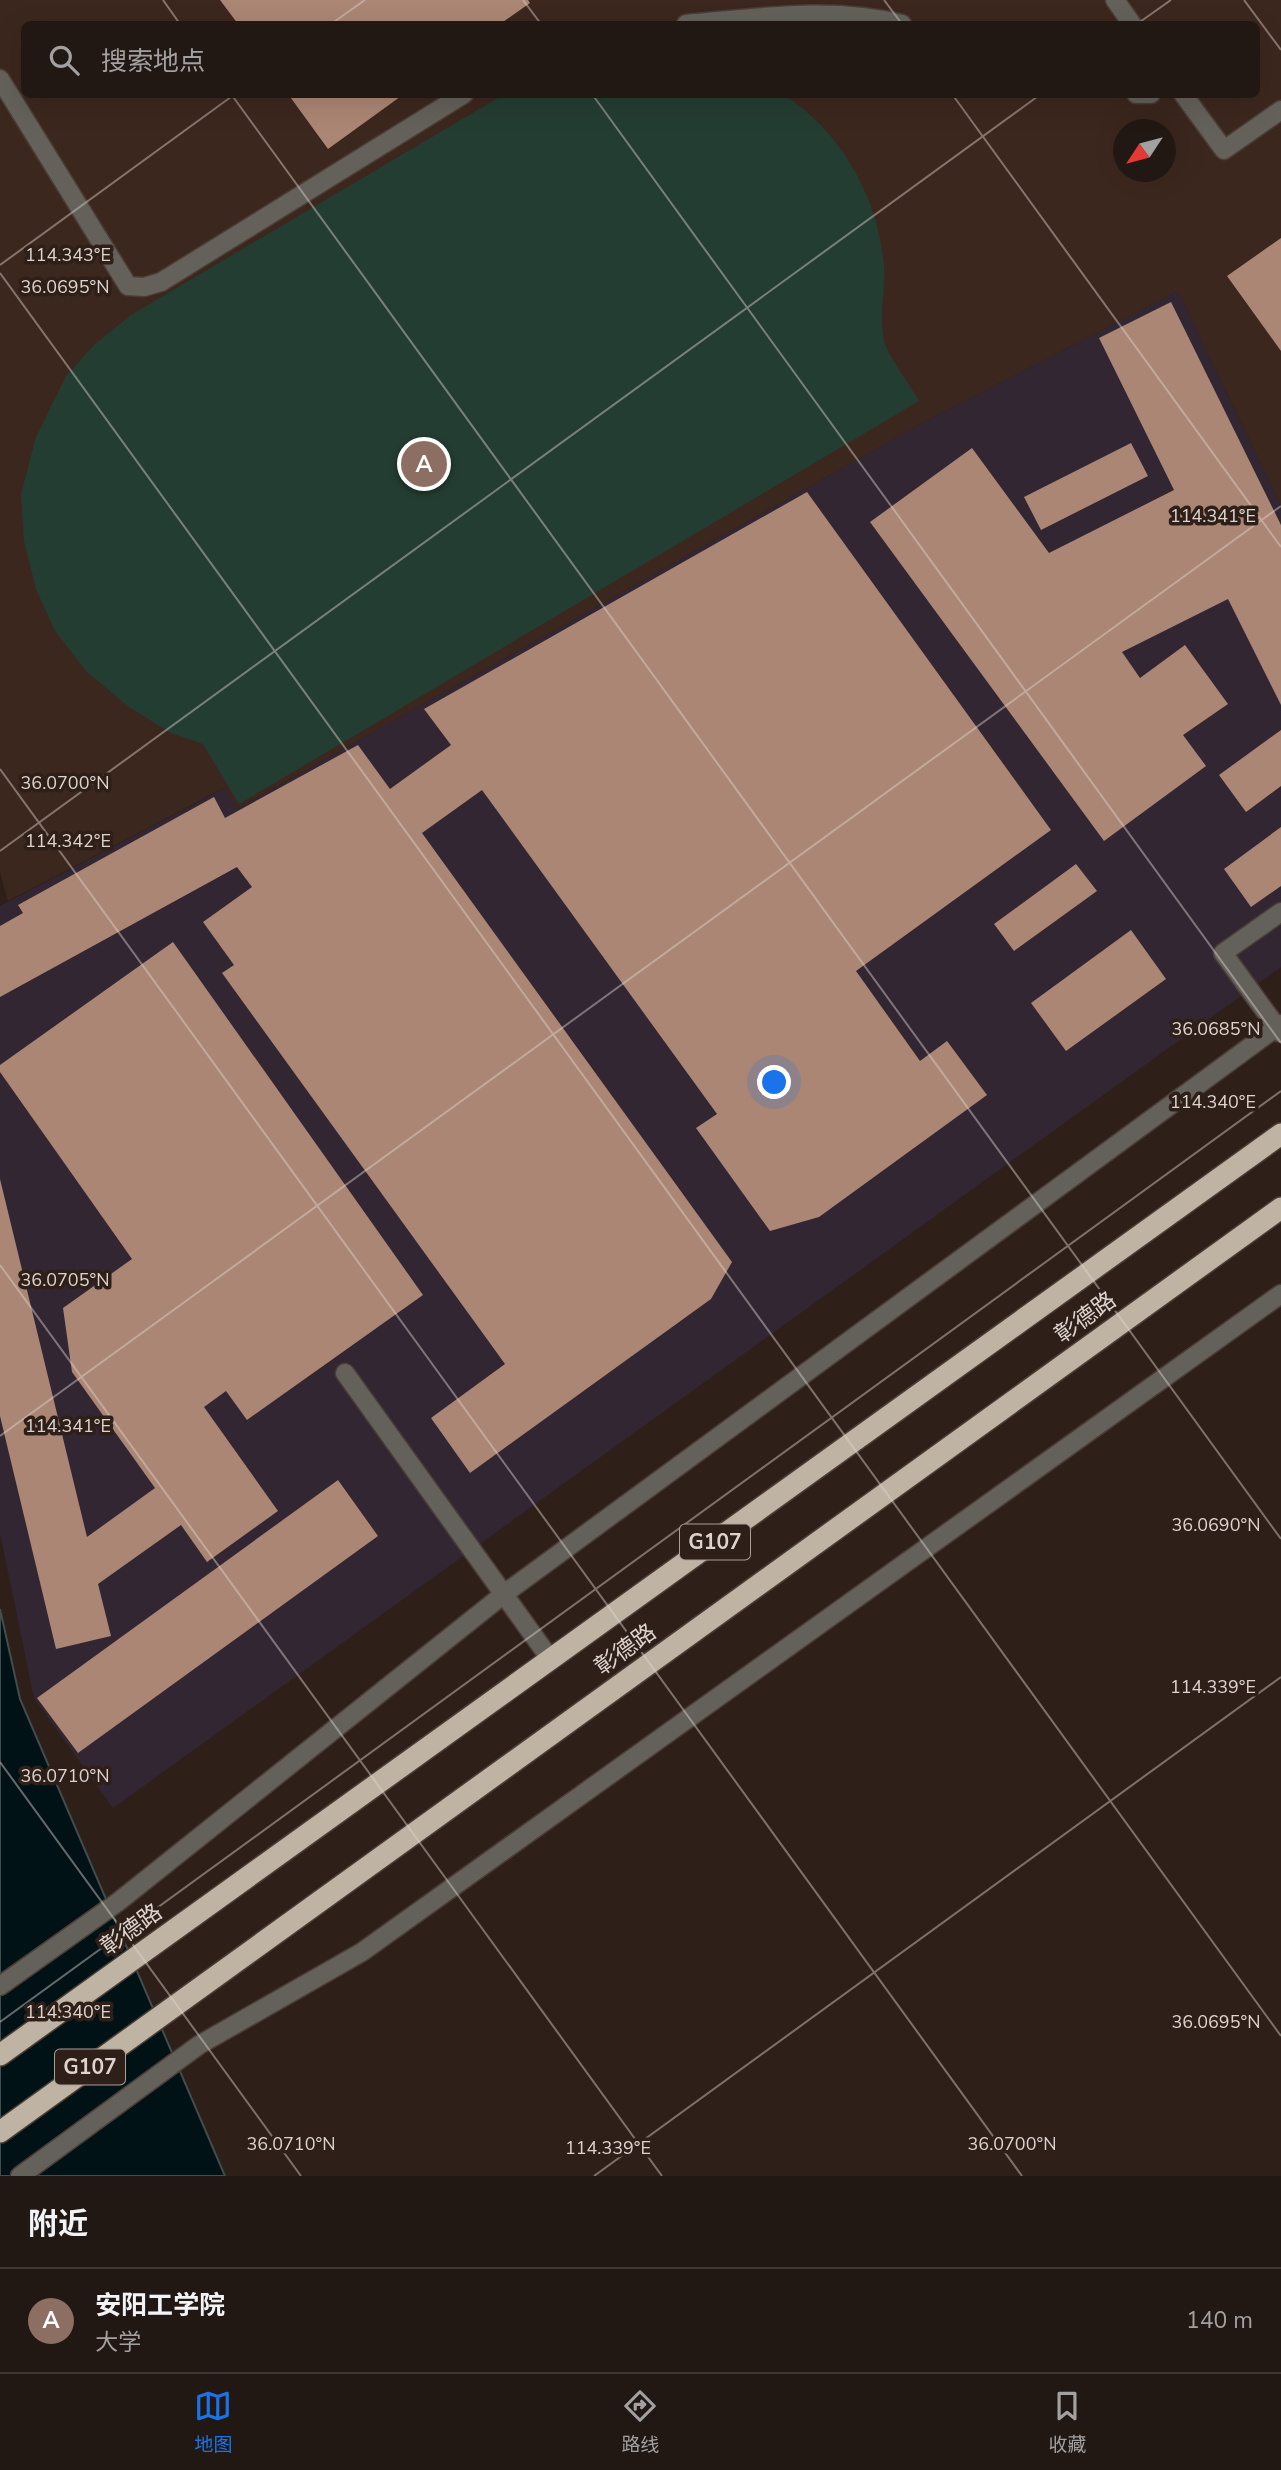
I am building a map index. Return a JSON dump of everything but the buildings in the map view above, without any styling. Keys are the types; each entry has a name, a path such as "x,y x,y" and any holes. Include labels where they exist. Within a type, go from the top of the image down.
{"highway":[{"name":"彰德路","path":"0,2055 1281,1134"},
{"name":"彰德路","path":"0,2132 1281,1208"}],"street":[{"path":"1115,0 1130,21"},
{"path":"721,21 791,15 878,18 890,21"},
{"path":"0,79 128,286 144,287 161,282 458,98"},
{"path":"1186,98 1224,150 1281,110"},
{"path":"0,1986 118,1902 504,1594 1280,1028 1223,953 1281,912"},
{"path":"20,2176 199,2045 362,1952 1281,1294"},
{"path":"345,1373 551,1660"}],"shaded area":[{"path":"0,0 1281,0 1281,506 1178,291 922,423 237,809 224,788 8,901 0,871"},
{"path":"1178,291 1281,506 1281,967 113,1808 34,1698 0,1533 0,906 225,788 237,809 922,423"},
{"path":"0,1609 20,1699 225,2176 0,2176"}],"green space":[{"path":"498,98 788,98 823,127 853,168 865,191 874,215 884,265 884,341 919,401 239,804 203,744 171,733 129,707 86,671 55,631 36,589 24,541 21,494 36,437 66,376 94,345 131,315"}],"place":[{"name":"安阳工学院","path":"424,464"}]}
